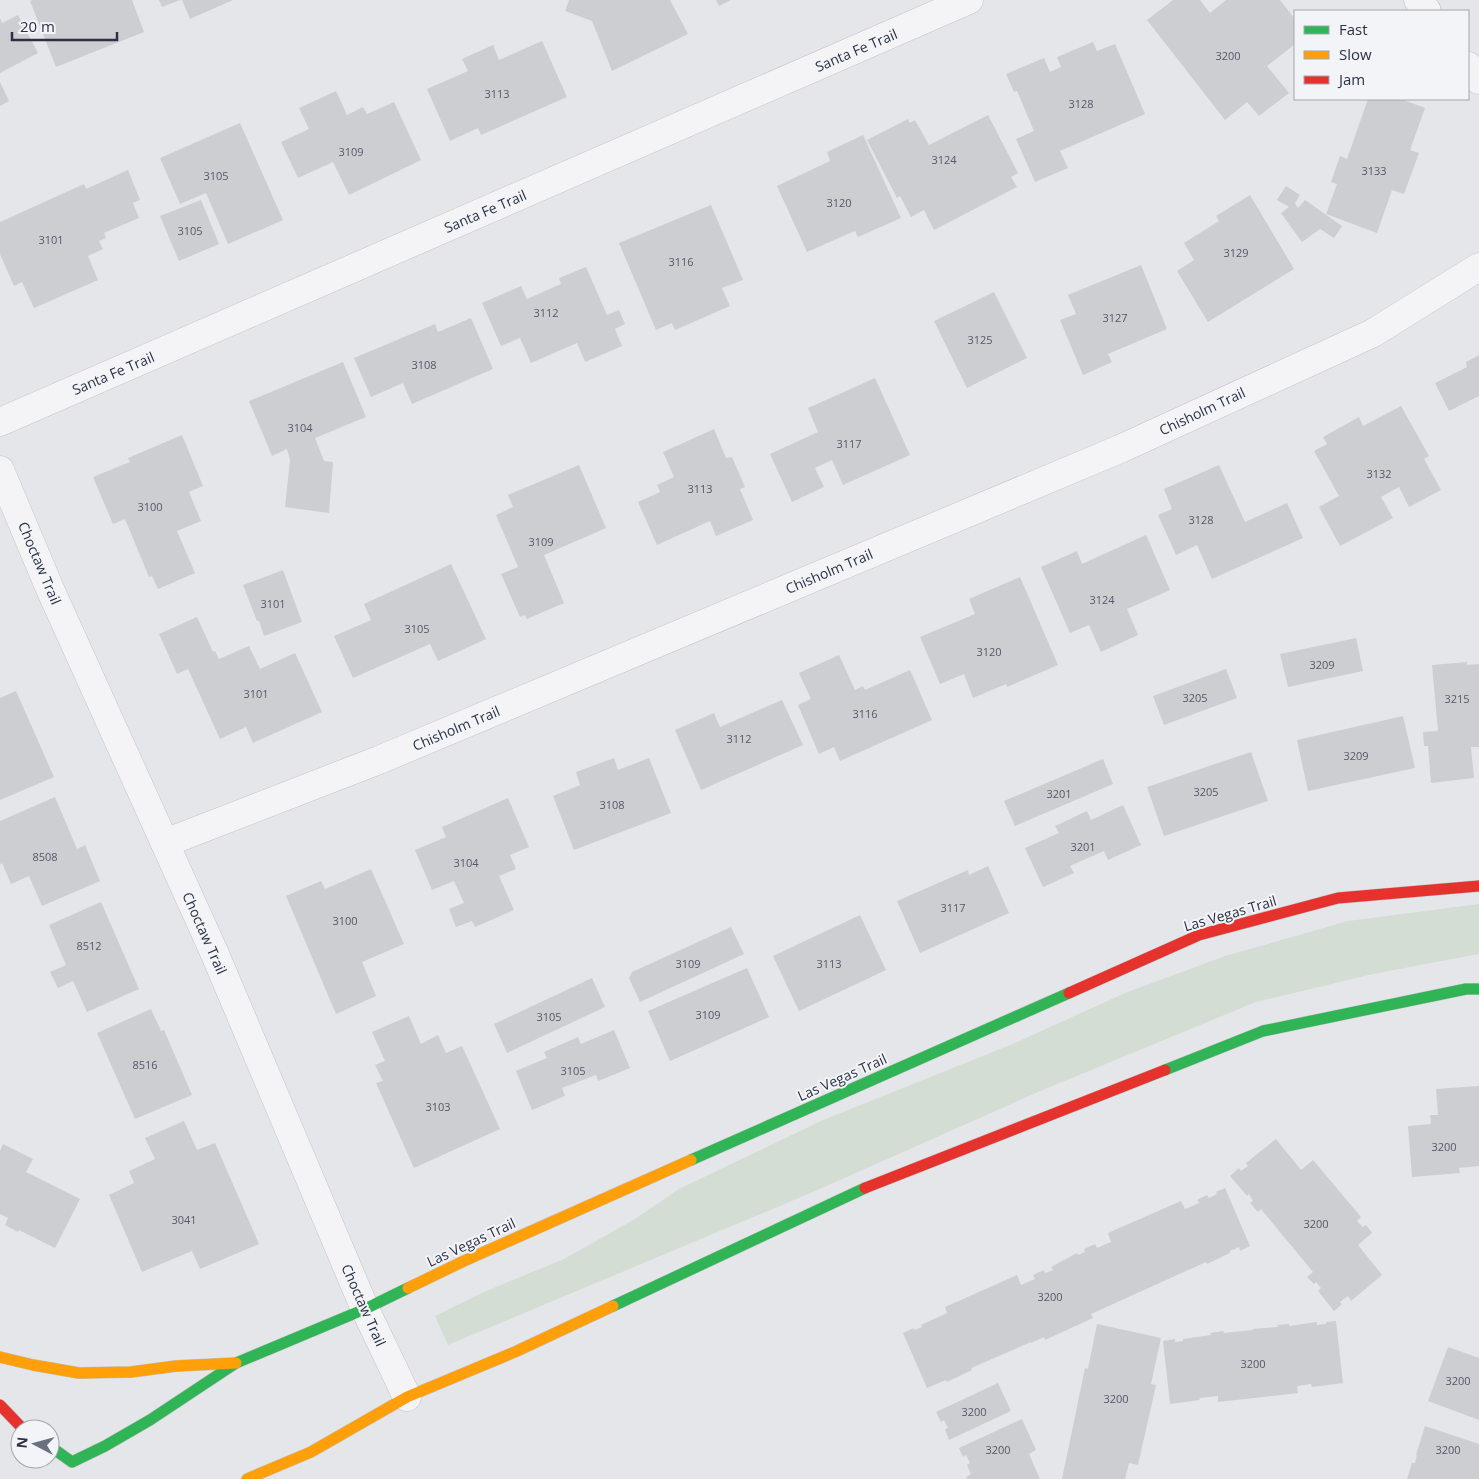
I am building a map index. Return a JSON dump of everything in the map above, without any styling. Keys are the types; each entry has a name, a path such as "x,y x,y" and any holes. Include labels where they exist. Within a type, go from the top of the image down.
{"main road":[{"name":"Las Vegas Trail","path":"236,1363 365,1309 464,1261 1200,935 1338,898 1479,886"},
{"path":"247,1479 311,1452 407,1397 517,1351 856,1191 1263,1031 1466,989 1479,988"},
{"path":"0,1357 79,1373 131,1372 176,1366 236,1363"},
{"path":"60,1453 72,1462 105,1446 150,1420 236,1363"},
{"path":"0,1406 13,1419"},
{"path":"60,1459 70,1474"}],"street":[{"name":"Santa Fe Trail","path":"0,422 970,0"},
{"path":"1469,67 1479,80"},
{"name":"Chisholm Trail","path":"165,843 379,760 1120,449 1373,332 1479,267"},
{"name":"Choctaw Trail","path":"0,470 50,589 214,952 365,1309 407,1397"}],"shaded area":[{"path":"1479,904 1479,954 1373,974 1256,1002 1038,1092 813,1192 448,1345 435,1316 484,1292 564,1259 635,1219 679,1189 823,1120 1015,1043 1125,993 1225,956 1348,921"}],"building":[{"path":"132,0 144,32 56,67 30,1"},
{"path":"159,0 180,0 162,7"},
{"path":"182,0 233,0 190,19"},
{"path":"569,0 670,0 688,34 612,71 592,21 565,11"},
{"path":"716,0 731,0 719,6"},
{"path":"1173,0 1200,0 1210,13 1226,0 1280,0 1294,18 1294,45 1267,66 1289,93 1259,116 1247,102 1225,120 1147,20"},
{"path":"18,15 38,53 0,73 0,18 2,23"},
{"path":"542,41 567,97 481,135 478,128 450,141 427,89 468,71 462,59 493,45 499,60"},
{"path":"1093,42 1097,51 1115,44 1145,114 1060,151 1068,168 1035,182 1016,139 1034,131 1017,91 1014,92 1006,74 1044,58 1050,72 1061,67 1057,57"},
{"path":"0,82 9,101 0,106"},
{"path":"336,91 347,115 363,107 367,114 394,102 421,160 349,195 333,162 298,178 281,142 309,129 299,108"},
{"path":"1368,100 1404,100 1425,108 1410,150 1419,153 1404,194 1392,190 1377,233 1326,214 1337,184 1331,182 1340,156 1347,159"},
{"path":"988,115 1018,173 1011,177 1017,187 934,230 924,210 911,217 900,196 897,198 867,140 908,119 910,123 915,120 929,145"},
{"path":"240,123 283,220 228,244 206,193 180,204 160,158"},
{"path":"863,135 901,218 858,237 855,231 807,252 777,186 830,161 827,152"},
{"path":"128,170 140,200 133,203 139,218 104,233 106,238 99,241 103,249 88,256 98,280 34,308 22,282 14,286 0,254 0,222 84,184 86,189"},
{"path":"1286,186 1300,195 1295,203 1298,208 1305,200 1342,226 1334,238 1320,229 1302,242 1281,213 1289,207 1277,200"},
{"path":"1250,195 1294,269 1208,322 1177,271 1194,260 1184,243 1219,221 1216,216"},
{"path":"201,200 219,244 179,261 160,216"},
{"path":"711,205 743,280 722,288 730,306 675,330 672,323 656,330 619,243"},
{"path":"1141,265 1167,329 1108,354 1112,362 1083,375 1060,320 1076,314 1068,295"},
{"path":"586,267 607,315 619,310 625,324 615,329 622,346 585,362 577,343 531,363 520,338 501,346 482,303 521,286 527,299 561,284 559,278"},
{"path":"994,292 1027,358 967,388 934,321"},
{"path":"471,318 493,369 412,404 403,383 371,397 354,358 435,324 438,332"},
{"path":"1479,355 1479,396 1449,411 1435,383 1467,367 1466,362"},
{"path":"343,362 366,417 315,438 324,461 333,462 329,513 285,507 290,460 287,449 272,456 249,401"},
{"path":"875,378 910,455 843,485 832,460 815,468 824,487 792,502 770,454 818,432 808,408"},
{"path":"1401,406 1429,456 1424,459 1441,490 1409,507 1399,487 1381,497 1393,518 1340,546 1319,507 1339,496 1314,451 1327,444 1323,437 1359,417 1363,426"},
{"path":"714,429 726,458 732,457 745,487 740,489 753,520 716,536 710,521 657,545 638,502 660,492 657,485 674,477 663,452"},
{"path":"182,435 203,486 189,492 201,521 177,531 195,573 158,589 152,576 149,577 125,519 113,524 93,477 130,462 128,458"},
{"path":"579,465 606,528 544,555 564,603 527,619 525,615 520,617 501,574 518,567 496,515 513,507 508,495"},
{"path":"1219,465 1245,522 1287,503 1303,538 1212,579 1197,545 1176,555 1158,515 1172,509 1164,489"},
{"path":"1146,535 1170,590 1127,609 1138,635 1101,652 1089,625 1070,633 1041,567 1077,551 1082,564"},
{"path":"451,564 486,639 438,661 430,644 353,678 334,636 371,620 364,604"},
{"path":"283,570 302,622 264,636 243,585"},
{"path":"1020,577 1058,665 1007,687 1006,684 973,698 964,674 940,684 920,637 975,614 969,599"},
{"path":"197,617 213,652 215,651 219,659 249,646 260,669 295,653 322,712 253,743 246,727 220,739 188,669 177,674 159,634"},
{"path":"1356,638 1363,671 1288,687 1280,654"},
{"path":"839,655 855,690 863,686 865,690 910,670 932,720 840,761 834,747 819,754 798,705 811,699 799,673"},
{"path":"1467,662 1467,665 1479,664 1479,747 1471,747 1474,778 1431,783 1428,746 1424,746 1423,732 1438,731 1432,665"},
{"path":"1226,669 1237,698 1164,725 1153,696"},
{"path":"16,691 54,777 0,800 0,698"},
{"path":"782,700 803,745 701,790 675,730 714,713 720,727"},
{"path":"1403,716 1415,768 1308,791 1297,740"},
{"path":"1251,752 1268,801 1164,836 1147,787"},
{"path":"614,758 618,770 649,758 671,813 574,850 553,796 580,785 576,772"},
{"path":"1103,759 1113,784 1015,826 1004,801"},
{"path":"55,797 77,849 85,845 100,881 42,906 29,876 11,884 2,863 0,865 0,821"},
{"path":"508,798 529,847 510,855 516,869 499,876 514,910 475,927 472,921 456,927 449,909 464,903 454,881 432,890 415,850 446,837 442,827"},
{"path":"1123,805 1141,845 1108,860 1104,851 1070,866 1074,873 1043,887 1025,848 1059,833 1055,826 1087,811 1091,820"},
{"path":"988,866 1009,913 920,953 897,901 968,870 969,875"},
{"path":"371,869 404,944 362,962 376,996 336,1014 286,896 321,881 325,889"},
{"path":"101,902 139,989 87,1012 73,981 58,988 50,972 66,965 49,925"},
{"path":"860,915 886,970 799,1011 773,956"},
{"path":"731,927 744,954 640,1002 629,978 632,972"},
{"path":"747,968 769,1017 670,1061 648,1011"},
{"path":"592,978 605,1007 507,1053 494,1024"},
{"path":"151,1009 161,1031 164,1030 192,1095 135,1119 97,1033"},
{"path":"409,1016 421,1044 438,1035 446,1053 462,1046 500,1129 414,1168 376,1083 383,1081 375,1065 385,1061 372,1032"},
{"path":"614,1030 630,1068 598,1081 596,1075 562,1088 565,1096 532,1110 516,1071 547,1058 544,1052 578,1037 581,1044"},
{"path":"1479,1086 1479,1166 1459,1168 1460,1173 1412,1177 1408,1126 1431,1124 1430,1115 1438,1115 1436,1089"},
{"path":"184,1121 197,1150 215,1143 259,1244 200,1269 192,1251 142,1272 109,1195 134,1183 129,1171 155,1159 145,1138"},
{"path":"1276,1139 1301,1170 1313,1160 1361,1217 1357,1221 1363,1227 1366,1225 1372,1233 1358,1245 1382,1275 1351,1301 1348,1296 1340,1302 1342,1304 1334,1311 1318,1291 1321,1288 1316,1282 1314,1284 1307,1277 1313,1272 1261,1209 1258,1212 1250,1203 1253,1201 1249,1194 1247,1196 1230,1176 1239,1168 1241,1171 1248,1166 1246,1163"},
{"path":"3,1144 33,1159 26,1172 80,1199 55,1248 5,1225 8,1218 0,1214 0,1151"},
{"path":"1225,1188 1250,1246 1240,1251 1239,1247 1207,1264 1206,1262 1091,1314 1093,1318 1045,1340 1044,1337 1031,1342 971,1368 972,1370 947,1382 946,1380 927,1388 903,1333 922,1327 921,1325 947,1313 945,1307 1017,1275 1021,1285 1035,1279 1033,1275 1044,1270 1045,1273 1053,1270 1051,1267 1077,1253 1078,1255 1085,1252 1084,1249 1095,1244 1097,1248 1111,1242 1108,1233 1181,1201 1185,1209 1199,1203 1197,1200 1207,1195 1209,1198"},
{"path":"1336,1321 1343,1383 1312,1387 1311,1384 1297,1386 1298,1393 1218,1402 1218,1396 1170,1404 1163,1341 1175,1339 1175,1342 1183,1341 1183,1339 1211,1335 1210,1333 1223,1331 1224,1333 1278,1327 1277,1325 1289,1324 1289,1326 1317,1322 1317,1325"},
{"path":"1097,1324 1161,1338 1151,1384 1156,1385 1138,1465 1129,1463 1125,1479 1062,1479 1085,1368 1088,1369"},
{"path":"1448,1347 1479,1358 1479,1420 1428,1401"},
{"path":"998,1383 1011,1411 949,1440 945,1429 948,1428 944,1420 941,1422 936,1412"},
{"path":"1022,1419 1036,1450 1029,1454 1040,1479 967,1479 966,1477 971,1474 967,1465 970,1463 966,1455 963,1457 959,1448"},
{"path":"1425,1426 1479,1444 1479,1479 1407,1479 1412,1463 1415,1463"}],"traffic: fast":[{"path":"1165,1070 1263,1031 1466,989 1479,989"},
{"path":"691,1160 1069,993"},
{"path":"613,1306 865,1188"},
{"path":"60,1453 72,1462 105,1446 150,1420 236,1363 365,1309 408,1288"}],"traffic: slow":[{"path":"408,1288 464,1261 691,1160"},
{"path":"247,1479 311,1452 407,1397 517,1351 613,1306"},
{"path":"0,1357 79,1373 131,1372 176,1366 236,1363"}],"traffic: jam":[{"path":"1069,993 1199,935 1338,898 1479,886"},
{"path":"865,1188 1165,1070"},
{"path":"0,1405 13,1419"}]}
